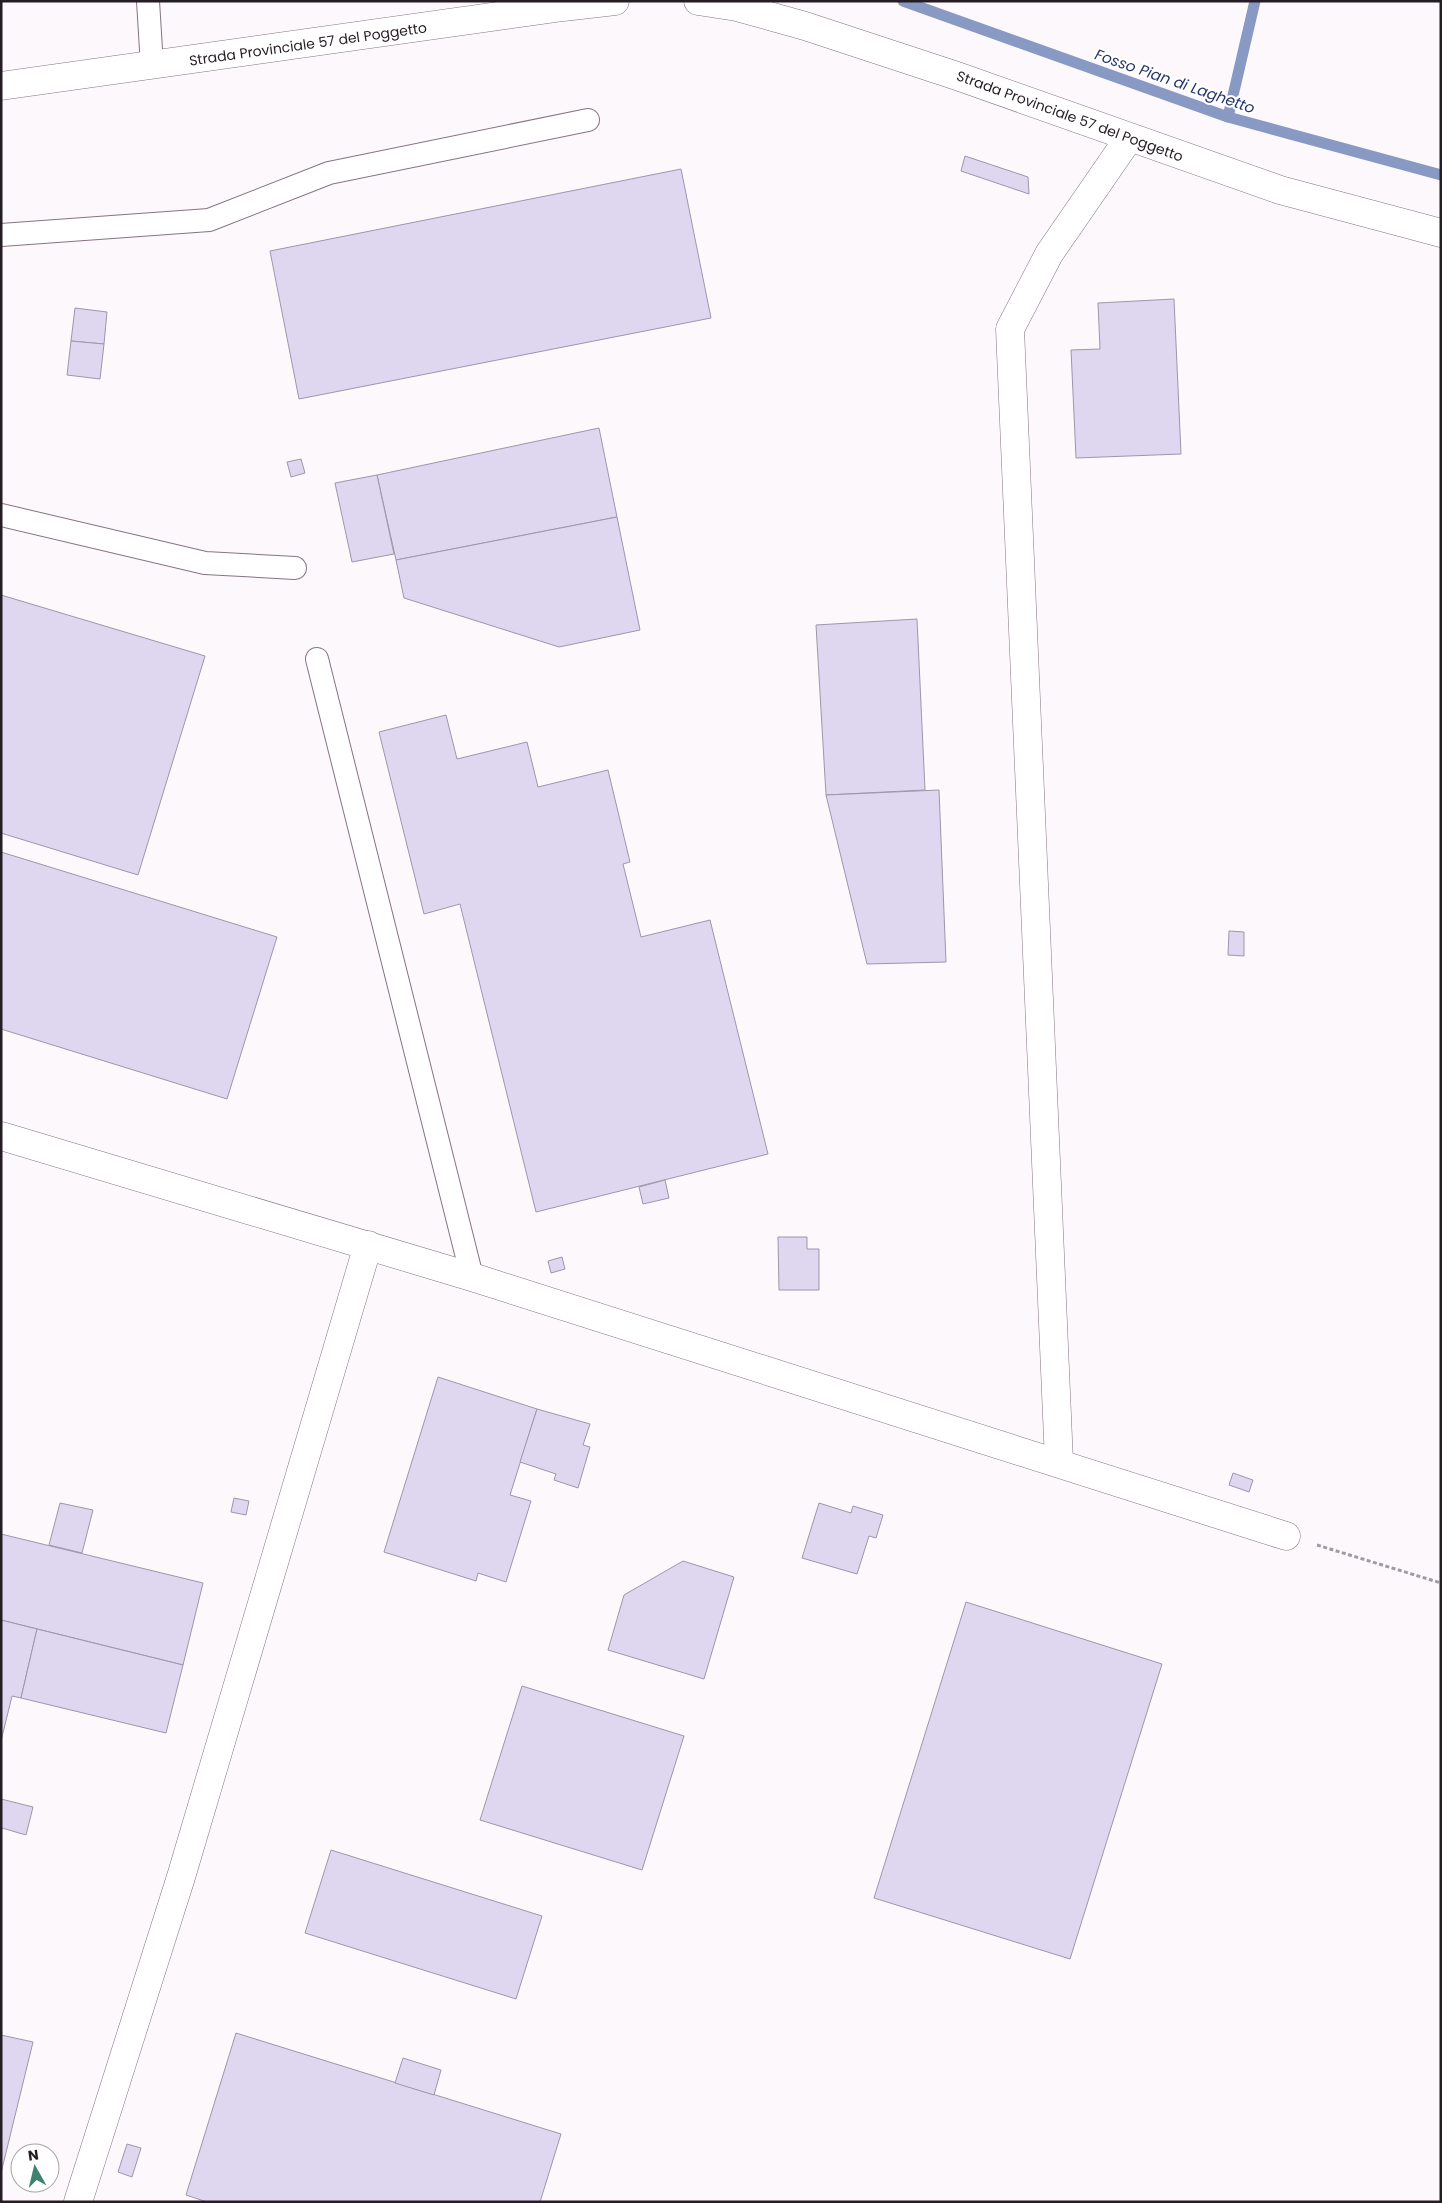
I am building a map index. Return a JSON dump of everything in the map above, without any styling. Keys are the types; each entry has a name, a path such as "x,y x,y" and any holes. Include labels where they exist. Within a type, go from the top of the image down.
{"street":[{"name":"Strada Provinciale 57 del Poggetto","path":"1,86 615,1"},
{"name":"Strada Provinciale 57 del Poggetto","path":"698,1 737,7 805,26 957,76 1280,190 1441,233"},
{"path":"1059,1462 1010,329 1049,254 1129,138"},
{"path":"1,1136 472,1277 1059,1462 1286,1536"},
{"path":"78,2202 182,1877 368,1245"}],"lane":[{"path":"148,1 152,66"},
{"path":"1,235 209,220 328,174 588,120"},
{"path":"1,515 205,563 295,568"},
{"path":"317,659 472,1277"}],"path":[{"path":"1286,1536 1441,1582"}],"building":[{"path":"965,156 1028,177 1029,194 961,171"},
{"path":"681,169 711,318 299,399 270,251"},
{"path":"1174,299 1181,454 1076,458 1071,350 1100,349 1098,303"},
{"path":"75,308 107,312 104,344 71,341"},
{"path":"71,341 104,344 100,379 67,375"},
{"path":"599,428 617,517 396,560 377,475"},
{"path":"301,459 305,473 291,477 287,462"},
{"path":"377,475 394,554 352,562 335,483"},
{"path":"617,517 640,630 559,647 404,598 396,560"},
{"path":"1,595 205,656 138,875 1,833"},
{"path":"917,619 925,790 826,795 816,625"},
{"path":"446,715 457,759 527,742 538,787 608,770 630,862 623,864 641,937 710,920 768,1154 536,1212 460,904 424,914 379,732"},
{"path":"939,790 946,962 867,964 826,795"},
{"path":"1,852 277,937 227,1099 1,1029"},
{"path":"1229,931 1244,932 1244,956 1228,955"},
{"path":"665,1180 669,1198 643,1204 639,1187"},
{"path":"778,1237 807,1237 807,1249 819,1249 819,1290 779,1290"},
{"path":"562,1257 565,1269 551,1273 548,1261"},
{"path":"438,1377 537,1409 510,1495 531,1501 506,1582 478,1573 476,1581 384,1552"},
{"path":"537,1409 590,1424 583,1445 590,1447 578,1488 554,1480 556,1474 520,1462"},
{"path":"1233,1473 1253,1480 1249,1492 1229,1485"},
{"path":"234,1498 249,1501 246,1515 231,1512"},
{"path":"60,1503 93,1510 82,1553 49,1545"},
{"path":"819,1503 851,1513 853,1506 883,1515 876,1538 869,1536 857,1574 802,1558"},
{"path":"1,1534 203,1583 183,1665 1,1620"},
{"path":"683,1561 734,1577 704,1679 608,1650 624,1595"},
{"path":"966,1602 1162,1664 1070,1959 874,1898"},
{"path":"1,1620 37,1629 21,1698 12,1696 1,1741"},
{"path":"37,1629 183,1665 166,1733 21,1698"},
{"path":"522,1686 684,1736 642,1870 480,1820"},
{"path":"1,1799 33,1807 26,1835 2,1828 1,1833"},
{"path":"331,1850 542,1916 516,1999 305,1933"},
{"path":"236,2033 561,2134 540,2202 207,2202 186,2195"},
{"path":"1,2035 33,2042 1,2173"},
{"path":"403,2058 441,2070 434,2095 395,2083"},
{"path":"127,2144 141,2148 132,2177 118,2172"}],"waterway":[{"name":"Fosso Pian di Laghetto","path":"903,1 1228,117 1441,175"},
{"path":"1228,117 1255,1"}]}
